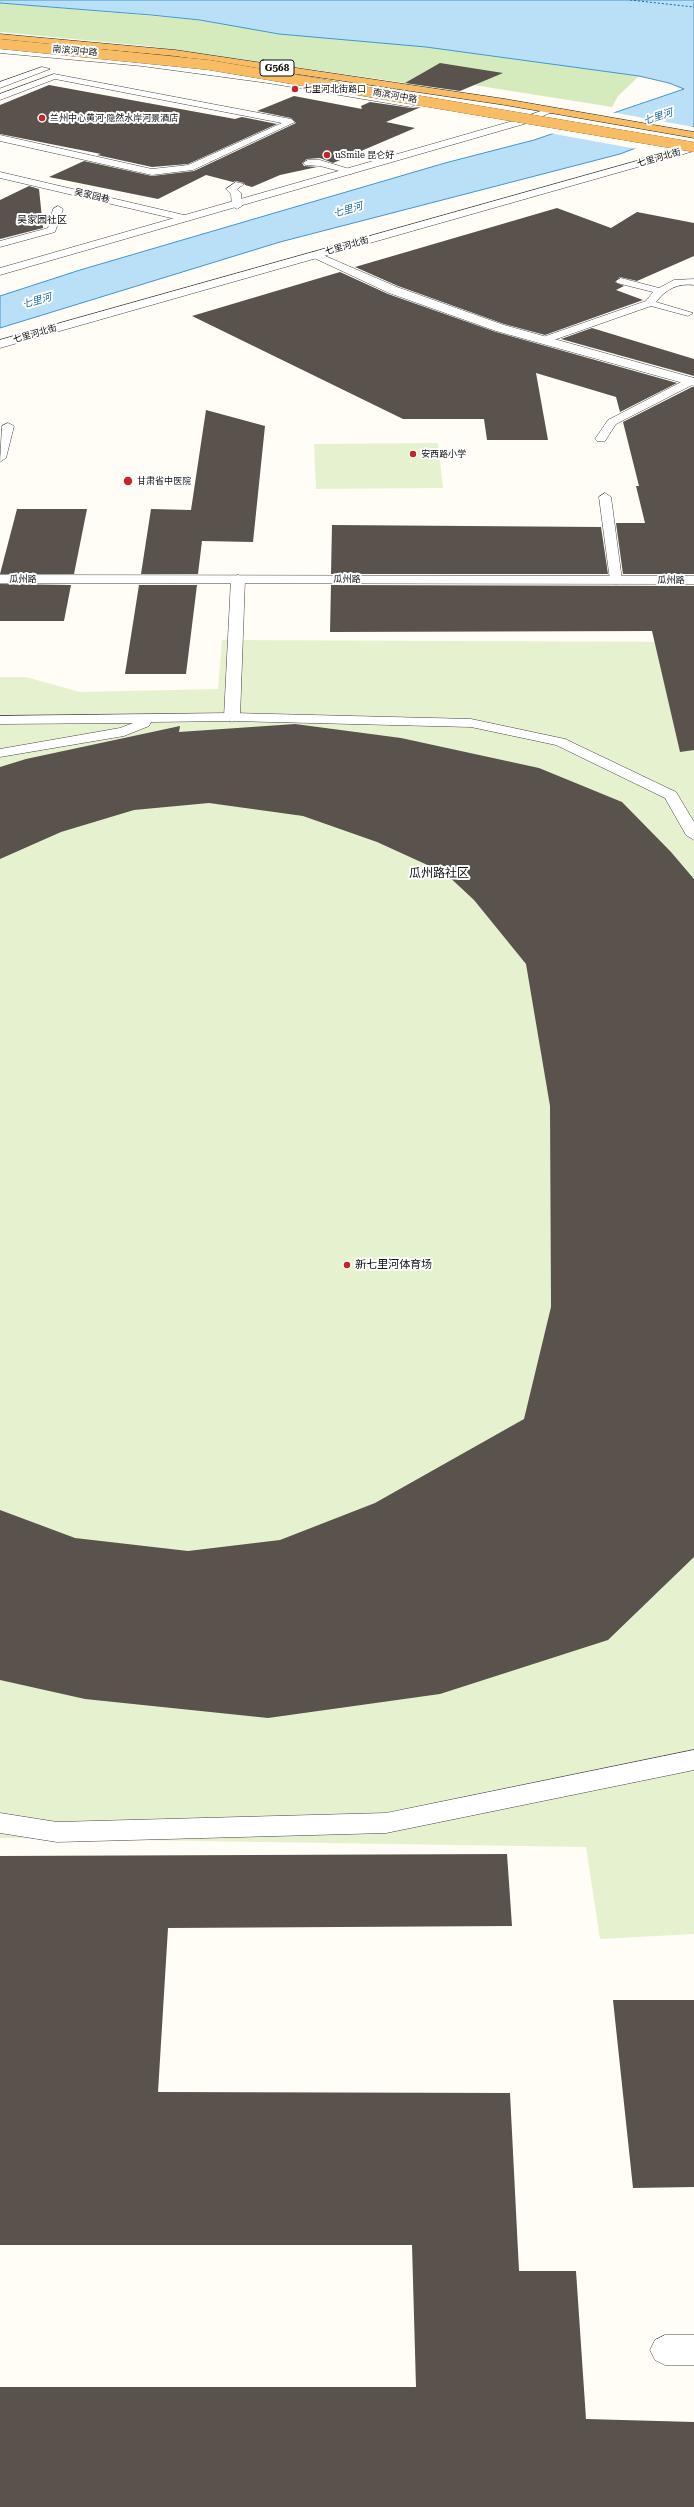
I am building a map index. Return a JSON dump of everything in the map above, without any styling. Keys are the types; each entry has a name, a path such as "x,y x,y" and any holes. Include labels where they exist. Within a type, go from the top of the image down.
{"highway":[{"name":"南滨河中路","path":"0,37 175,53 552,110 694,135"},
{"name":"南滨河中路","path":"0,44 209,65 692,149"}],"street":[{"name":"南滨河中路","path":"0,50 142,63 268,80 662,146 692,149"},
{"path":"0,85 45,69"},
{"path":"0,80 10,82"},
{"path":"0,272 184,218 236,206 520,122 552,110"},
{"name":"七里河北街","path":"0,344 692,149"},
{"name":"吴家园巷","path":"0,175 184,218"},
{"path":"316,255 393,290 500,328 692,381"},
{"name":"瓜州路","path":"0,579 694,580"},
{"path":"232,717 238,579"}],"lane":[{"path":"0,97 54,76 291,122 190,168 152,172 0,138"},
{"path":"0,149 16,142"},
{"path":"310,164 330,165 351,171"},
{"path":"236,206 240,187"},
{"path":"0,244 52,230 58,209"},
{"path":"621,281 660,291"},
{"path":"544,340 650,303 660,291 676,281 694,282"},
{"path":"650,303 688,313"},
{"path":"601,439 612,422 692,381"},
{"path":"0,458 8,426"},
{"path":"605,497 616,580"},
{"path":"0,720 232,717 471,723 560,742 671,794 694,835"},
{"path":"0,753 124,732 155,718"},
{"path":"0,1823 56,1832 386,1823 694,1760"},
{"path":"665,2350 694,2350"}],"green space":[{"path":"0,3 200,20 279,34 426,47 639,76 618,96 612,107 455,82 441,88 147,46 0,32"},
{"path":"438,443 443,488 316,489 314,444"},
{"name":"新七里河体育场","path":"222,640 694,642 694,1934 600,1939 586,1847 0,1838 0,677 26,677 80,692 218,689"}],"water":[{"name":"七里河","path":"0,0 694,0 694,126 620,154 280,242 0,328 0,296 80,270 445,163 534,140 684,89 669,83 639,76 426,47 279,34 200,20 0,3"}],"pier":[{"path":"611,112 694,127 694,129 637,149 549,133"}],"building":[{"path":"440,63 503,73 460,91 405,83"},
{"path":"49,85 235,119 242,117 277,124 188,164 152,167 97,155 101,154 0,134 0,105"},
{"path":"294,96 362,109 361,106 370,102 411,108 421,107 386,122 415,128 333,163 320,158 307,159 302,163 304,166 317,167 280,175 252,187 245,185 244,183 236,181 233,182 206,175 158,199 49,177 84,161 152,176 194,171 296,123 291,118 257,111"},
{"path":"29,186 39,189 43,228 0,239 0,200"},
{"path":"557,208 611,228 637,212 694,223 694,256 637,281 620,277 615,282 624,286 616,290 643,300 545,335 504,324 398,286 355,267"},
{"path":"340,272 388,294 496,332 677,383 620,412 616,397 536,373 548,440 487,440 484,419 403,419 192,316"},
{"path":"592,328 694,359 694,376 561,339"},
{"path":"694,387 694,574 623,574 616,523 645,523 636,486 639,486 623,422"},
{"path":"206,410 265,426 253,542 202,541 198,574 141,574 151,509 191,510"},
{"path":"17,509 87,509 74,574 0,574"},
{"path":"332,525 601,527 608,574 331,574"},
{"path":"0,584 71,585 64,621 0,621"},
{"path":"139,585 197,585 186,674 125,674"},
{"path":"331,585 694,586 694,750 680,752 652,631 330,632"},
{"path":"295,724 401,738 539,768 622,802 671,852 694,879 694,1557 608,1640 440,1694 268,1718 85,1699 0,1680 0,1510 75,1538 188,1551 280,1540 375,1503 524,1419 551,1307 550,1106 526,964 474,900 445,873 377,842 303,816 209,803 134,810 61,832 0,859 0,767 26,759 180,726 179,732"},
{"path":"507,1854 512,1926 168,1928 158,2092 510,2093 519,2271 576,2271 586,2419 694,2422 694,2507 0,2507 0,2387 416,2387 412,2245 0,2245 0,1856"},
{"path":"613,2000 694,2000 694,2187 633,2188"}],"ferry route":[{"path":"630,0 694,7"}],"place":[{"name":"七里河北街路口","path":"295,89"},
{"name":"兰州中心黄河·隐然水岸河景酒店","path":"42,118"},
{"name":"uSmile 昆仑好","path":"327,155"},
{"name":"安西路小学","path":"413,454"},
{"name":"甘肃省中医院","path":"128,481"},
{"name":"新七里河体育场","path":"347,1265"}],"district":[{"name":"吴家园社区","path":"42,220"},
{"name":"瓜州路社区","path":"439,873"}]}
